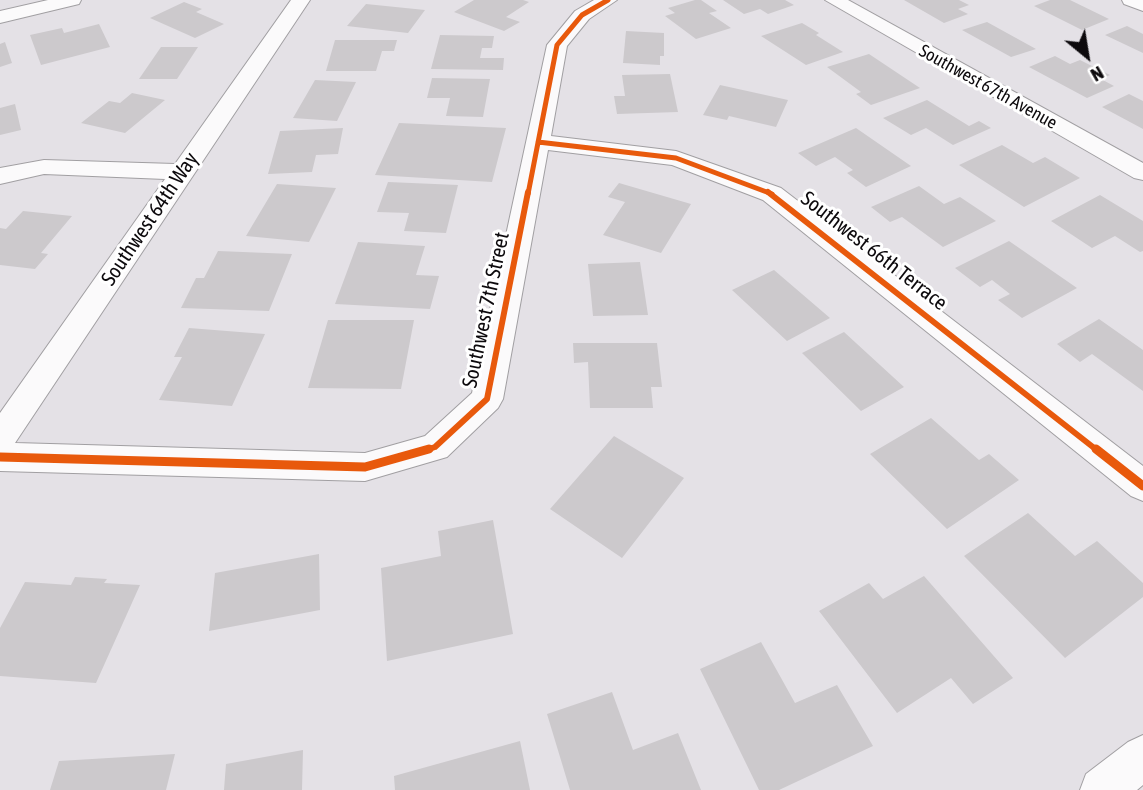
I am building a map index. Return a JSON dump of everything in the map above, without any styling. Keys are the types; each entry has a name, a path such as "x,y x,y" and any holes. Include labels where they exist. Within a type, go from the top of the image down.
{"street":[{"path":"8,10 72,0"},
{"name":"Southwest 64th Way","path":"0,439 301,0"},
{"name":"Southwest 7th Street","path":"0,457 365,467 435,447 486,399 556,45 582,15 608,0"},
{"name":"Southwest 67th Avenue","path":"834,0 1143,173"},
{"path":"1131,0 1143,5"},
{"name":"Southwest 66th Terrace","path":"538,142 676,158 772,194 1143,486"},
{"path":"0,176 44,167 181,172"},
{"path":"1102,790 1143,757"}],"building":[{"path":"474,0 529,2 506,17 520,22 504,31 454,12"},
{"path":"701,0 717,11 709,13 731,28 696,39 665,16 675,13 668,8"},
{"path":"723,0 785,0 794,5 768,14 760,9 744,14"},
{"path":"904,0 959,0 969,5 958,9 968,14 944,23"},
{"path":"1050,0 1070,0 1109,19 1082,30 1034,6"},
{"path":"184,2 202,9 196,12 224,24 195,38 150,18"},
{"path":"366,4 425,10 408,33 347,26"},
{"path":"987,22 1036,49 1011,57 962,30"},
{"path":"802,23 843,52 806,65 761,36"},
{"path":"99,24 110,47 41,65 30,35 62,28 64,33"},
{"path":"1127,26 1143,34 1143,53 1105,35"},
{"path":"626,31 664,33 664,56 660,56 660,65 623,63"},
{"path":"440,35 494,36 492,48 482,48 480,58 504,58 503,70 431,69"},
{"path":"335,40 397,40 394,51 382,51 376,71 326,71"},
{"path":"5,42 12,63 0,67 0,44"},
{"path":"161,47 198,47 177,79 139,79"},
{"path":"869,54 920,88 871,105 856,94 861,92 827,67"},
{"path":"1055,56 1070,64 1080,60 1110,75 1101,79 1114,86 1087,98 1029,67"},
{"path":"670,74 678,112 617,114 614,96 625,96 622,75"},
{"path":"432,78 490,79 483,117 446,116 450,98 427,98"},
{"path":"315,80 356,82 337,121 293,118"},
{"path":"720,85 788,100 776,127 729,116 727,120 703,115"},
{"path":"132,93 165,100 125,133 81,123 109,101 120,103"},
{"path":"1129,94 1143,101 1143,129 1102,107"},
{"path":"927,100 969,126 979,121 991,128 953,145 926,128 911,135 883,118"},
{"path":"15,104 21,130 0,135 0,108"},
{"path":"399,123 506,128 492,182 375,175"},
{"path":"343,128 338,154 316,155 312,172 268,174 280,131"},
{"path":"856,128 911,166 866,187 847,173 853,170 835,157 816,166 798,153"},
{"path":"1002,145 1033,163 1045,157 1080,178 1024,207 959,165"},
{"path":"388,182 458,185 446,233 404,231 409,213 377,212"},
{"path":"619,183 691,204 661,253 603,235 625,202 608,197"},
{"path":"277,184 336,188 309,242 246,236"},
{"path":"919,186 944,204 960,197 996,221 943,247 902,217 890,222 871,207"},
{"path":"1100,195 1143,221 1143,251 1140,252 1115,236 1092,248 1051,221"},
{"path":"23,211 72,216 41,253 48,254 35,269 0,265 0,228 6,229"},
{"path":"1009,241 1077,288 1022,318 998,300 1010,294 992,280 980,287 955,268"},
{"path":"358,242 425,246 416,275 439,276 430,309 335,304"},
{"path":"218,251 292,254 269,311 181,308 196,278 204,278"},
{"path":"640,262 648,315 593,316 588,264"},
{"path":"774,270 830,318 787,341 732,290"},
{"path":"1099,319 1143,350 1143,391 1092,354 1080,362 1057,344"},
{"path":"328,320 414,320 401,389 308,388"},
{"path":"189,328 265,334 232,406 159,400 182,357 174,357"},
{"path":"844,332 904,387 861,411 802,353"},
{"path":"573,343 657,343 662,387 651,387 653,408 590,408 588,362 574,363"},
{"path":"931,418 979,460 989,454 1019,480 947,529 870,454"},
{"path":"614,436 684,478 622,558 550,509"},
{"path":"1028,513 1075,556 1097,541 1143,583 1143,597 1065,658 964,556"},
{"path":"493,520 513,634 387,661 381,568 441,556 438,531"},
{"path":"319,554 320,610 209,631 215,573"},
{"path":"924,576 1013,678 973,704 951,678 897,713 819,611 869,583 883,599"},
{"path":"75,577 107,579 104,583 140,585 96,683 0,676 0,628 25,582 71,585"},
{"path":"761,642 795,703 837,685 873,746 779,790 759,790 700,669"},
{"path":"612,692 633,750 678,733 701,790 570,790 547,714"},
{"path":"520,741 530,790 395,790 394,776"},
{"path":"303,750 302,790 224,790 226,764"},
{"path":"175,754 166,790 50,790 59,761"}],"cycle path":[{"path":"0,457 365,467 435,447 487,399 557,45 582,15 608,0"},
{"path":"538,142 676,158 772,194 1143,486"}]}
